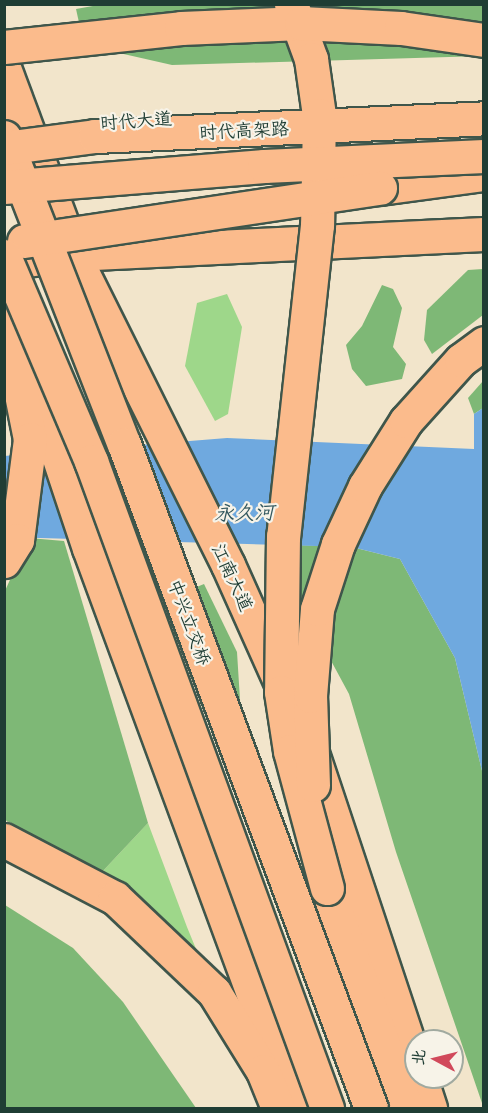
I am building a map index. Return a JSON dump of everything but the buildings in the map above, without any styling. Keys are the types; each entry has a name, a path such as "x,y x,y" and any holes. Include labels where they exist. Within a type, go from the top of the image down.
{"main road":[{"path":"291,4 310,59 319,126 317,225 283,536 281,692 290,751 327,888 406,1108"},
{"path":"4,47 181,28 301,23 401,28 483,39"},
{"name":"江南大道","path":"4,68 10,138 73,254 165,437 228,566 317,763 404,1029"},
{"name":"时代大道","path":"10,138 106,120 483,103"},
{"name":"时代高架路","path":"10,138 483,118"},
{"name":"中兴立交桥","path":"10,138 371,1108"},
{"name":"时代高架路","path":"4,187 264,166 483,156"},
{"path":"4,244 483,174"},
{"path":"4,263 73,254 483,234"},
{"path":"4,256 91,461 327,1108"},
{"path":"4,279 89,548 295,1108"},
{"path":"4,309 30,439 17,540 4,561"},
{"path":"327,888 313,789 310,696 317,609 338,544 365,486 406,421 461,360 483,343"},
{"path":"4,840 115,898 214,992 263,1071 278,1108"},
{"path":"424,1089 430,1108"}],"green space":[{"path":"104,4 483,5 483,56 172,65 84,45 76,9"},
{"path":"483,269 483,315 432,354 424,340 427,310 468,270"},
{"path":"382,285 393,289 402,308 393,347 406,364 402,379 366,386 352,369 346,345 362,326"},
{"path":"227,294 242,327 228,414 215,421 185,366 197,303"},
{"path":"483,381 483,408 474,414 468,398"},
{"path":"29,538 64,541 148,823 102,872 5,820 4,593"},
{"path":"268,544 352,547 400,559 455,658 483,775 483,1106 464,1051 464,1029 457,1029 396,852 349,694"},
{"path":"204,584 237,652 242,732 187,591"},
{"path":"148,823 187,927 201,961 102,872"},
{"path":"5,905 73,948 123,1002 196,1108 5,1108"}],"water":[{"name":"永久河","path":"483,408 483,775 455,658 400,559 352,547 5,537 4,456 227,438 474,449 474,414"}]}
